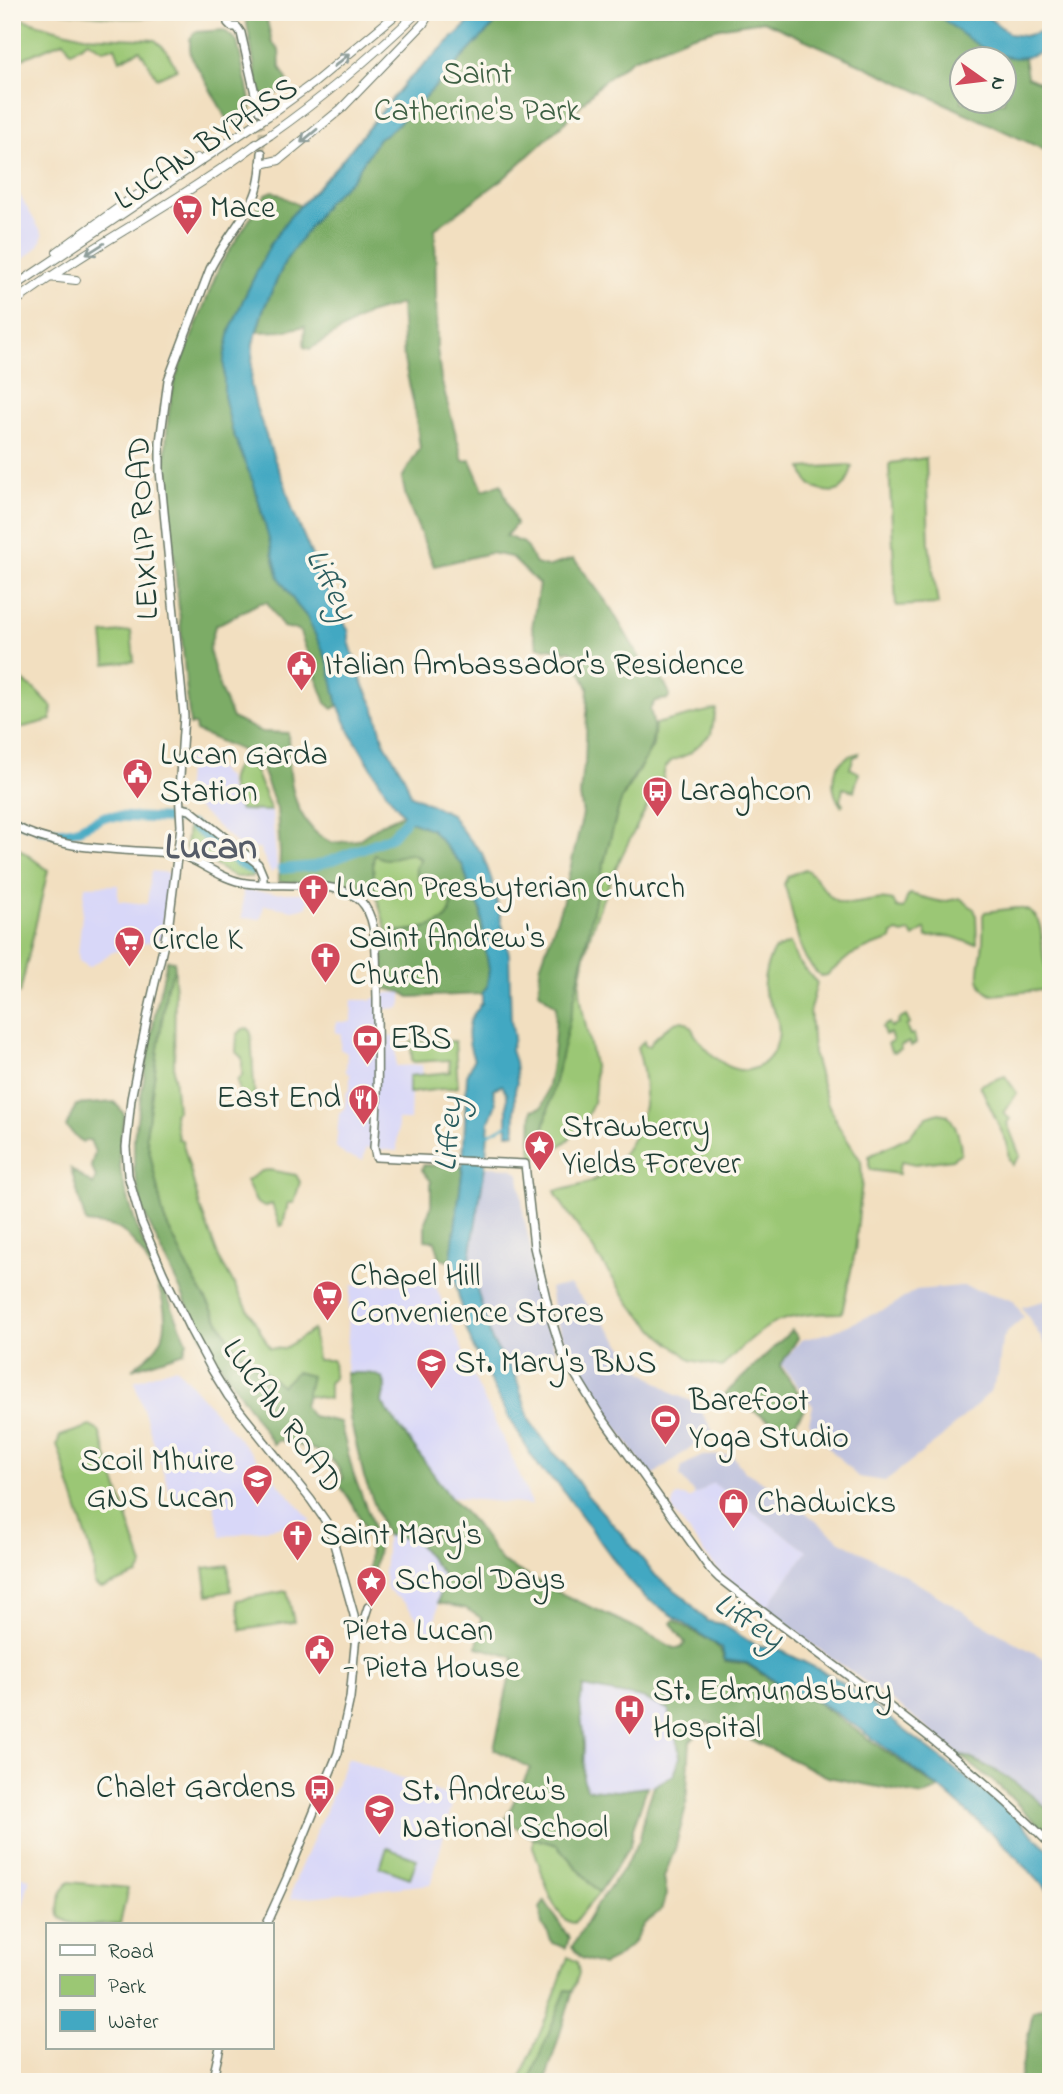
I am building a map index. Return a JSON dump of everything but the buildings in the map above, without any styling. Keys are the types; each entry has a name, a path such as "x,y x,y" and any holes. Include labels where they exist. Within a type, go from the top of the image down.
{"highway":[{"name":"LUCAN BYPASS","path":"12,288 268,116 315,82 399,12"},
{"name":"LUCAN BYPASS","path":"12,304 212,175 309,108 365,62 418,12"},
{"path":"261,164 279,160 341,109 424,22 430,12"},
{"path":"28,277 66,245 128,201 220,142"},
{"path":"50,277 76,279"}],"main road":[{"path":"236,14 240,21 237,27 259,111"},
{"name":"LEIXLIP ROAD","path":"178,854 181,826 179,776 184,716 160,471 160,442 171,370 216,256 252,201 259,178 262,153"},
{"path":"181,808 190,810 258,864 263,884"},
{"path":"12,825 31,834 74,846 178,854 235,881 316,886 341,891 357,898 369,914 374,938 378,1063 374,1147 376,1157 525,1164 534,1247 552,1324 562,1353 605,1423 710,1569 788,1633 932,1740 1003,1798 1051,1845"},
{"name":"LUCAN ROAD","path":"178,854 169,922 131,1099 126,1147 128,1175 141,1222 163,1273 212,1370 235,1405 329,1526 354,1615 356,1648 338,1753 266,1923"},
{"path":"356,1648 368,1606"},
{"path":"212,2082 220,2048"}],"shaded area":[{"path":"12,182 43,235 39,246 12,269"},
{"path":"188,758 199,759 204,766 218,769 228,779 229,789 240,811 272,812 277,868 271,873 260,849 240,847 185,797"},
{"path":"151,871 169,873 161,939 113,952 89,967 79,961 85,886 118,885 118,901 147,904"},
{"path":"243,890 310,895 307,907 293,910 264,905 261,919 242,918"},
{"path":"388,993 402,993 400,1008 384,1009 384,1036 396,1037 396,1066 422,1065 423,1075 409,1076 410,1120 398,1120 397,1151 366,1148 363,1160 346,1156 336,1147 339,1114 345,1107 350,1074 346,1072 347,1053 340,1049 341,1033 336,1033 336,1022 351,1022 352,1000 371,1000"},
{"path":"485,1167 512,1168 519,1174 524,1219 555,1352 516,1377 492,1341 470,1257"},
{"name":"St. Mary's BNS","path":"353,1284 435,1284 532,1505 450,1497 382,1403 385,1386 346,1373 350,1295"},
{"path":"570,1285 642,1371 674,1394 696,1403 713,1431 650,1477 582,1374 559,1329 550,1288"},
{"path":"963,1286 1013,1300 1024,1317 1002,1340 998,1375 989,1393 941,1438 885,1481 858,1477 823,1442 809,1422 813,1406 781,1364 801,1340 832,1332 890,1307 916,1290"},
{"path":"1051,1299 1051,1354 1022,1307"},
{"path":"176,1367 312,1521 221,1537 211,1493 173,1502 134,1381"},
{"path":"732,1455 744,1471 782,1493 839,1540 906,1576 996,1632 1051,1662 1051,1810 1009,1795 903,1709 813,1645 767,1607 807,1551 713,1483 695,1495 680,1476 682,1466 702,1456"},
{"name":"Chadwicks","path":"713,1483 807,1551 767,1607 723,1575 673,1511 673,1501 677,1496 689,1499"},
{"path":"386,1535 415,1540 443,1574 434,1630 429,1632 405,1603 387,1590 384,1572"},
{"name":"St. Edmundsbury Hospital","path":"584,1687 642,1698 668,1708 680,1757 674,1775 654,1786 617,1791 587,1789 583,1778 584,1745 580,1704"},
{"name":"St. Andrew's National School","path":"347,1757 446,1795 453,1801 431,1884 290,1899 298,1873"},
{"path":"12,1867 13,1875 29,1878 29,1882 20,1917 12,1933"}],"green space":[{"path":"61,12 227,12 223,15 123,18"},
{"path":"245,12 265,12 272,42 279,50 280,67 290,85 264,101 257,81"},
{"name":"Saint Catherine's Park","path":"513,12 934,12 981,46 948,46 948,105 763,21 690,36 633,59 601,83 567,120 503,179 435,229 437,349 441,379 463,461 470,460 483,490 501,484 516,524 506,536 524,543 536,564 547,567 573,559 578,564 610,607 647,670 662,680 670,695 668,699 655,701 650,709 653,739 619,807 542,1136 531,1140 532,1110 542,1107 546,1095 555,1032 556,1006 539,992 540,967 562,904 583,814 580,796 585,764 588,688 577,659 571,651 538,647 532,628 539,584 511,557 490,553 434,566 406,498 402,478 420,448 404,360 401,304 368,314 310,349 304,347 305,326 283,331 257,332 263,311 286,260 328,201 352,179 379,138 414,109 499,20"},
{"path":"12,16 84,36 155,40 166,50 177,69 157,78 140,50 120,60 115,47 103,50 88,41 71,52 64,41 12,63"},
{"path":"224,30 237,41 251,104 251,114 240,121 227,119 190,54 190,39 195,32"},
{"path":"1018,57 1024,58 1027,77 1051,87 1051,153 972,116 1018,116"},
{"path":"273,191 300,206 271,243 230,331 224,358 224,396 232,430 255,487 279,577 307,617 329,662 338,705 333,709 326,703 299,630 283,627 267,602 259,603 215,626 209,650 232,718 262,732 288,733 290,772 295,797 305,820 316,833 332,843 358,840 383,823 403,814 410,821 431,829 463,866 470,889 481,910 489,969 487,986 482,994 409,997 402,992 383,988 382,931 424,928 444,920 450,913 451,904 443,889 419,880 415,868 421,859 412,855 386,859 374,855 375,894 325,883 279,882 277,809 261,767 243,751 196,731 195,725 190,725 165,461 168,417 174,382 220,265 266,194"},
{"path":"926,458 929,544 938,604 896,606 889,465"},
{"path":"852,467 846,484 839,490 830,492 808,482 802,468"},
{"path":"131,631 134,661 106,664 103,634"},
{"path":"12,674 33,688 52,707 51,720 12,730"},
{"path":"716,709 711,734 689,754 671,761 665,768 663,779 616,867 597,914 580,986 594,1064 595,1094 591,1108 581,1126 568,1140 551,1151 532,1157 531,1140 542,1136 602,868 620,802 653,746 655,724"},
{"path":"859,753 854,757 850,768 859,773 854,791 843,788 841,806 834,790 835,774 843,761"},
{"path":"242,754 255,771 271,811 240,810 230,782"},
{"path":"188,825 239,867 252,871 252,877 235,877 186,848"},
{"path":"12,846 48,870 20,993 12,997"},
{"path":"406,853 420,860 430,885 443,889 451,903 450,912 437,924 387,932 374,884 374,855"},
{"path":"805,869 832,898 844,903 886,900 893,901 897,908 903,909 910,894 942,902 960,898 974,909 976,914 977,943 968,943 950,936 927,937 925,929 914,937 910,932 898,932 892,934 891,940 851,955 827,975 821,976 812,968 801,946 784,884 788,876"},
{"path":"1016,908 1033,914 1040,926 1051,987 992,995 982,986 979,976 983,915 985,912"},
{"path":"790,943 797,960 817,983 810,1009 813,1053 827,1102 861,1161 862,1181 855,1252 842,1313 816,1314 772,1324 758,1333 722,1367 691,1360 661,1336 631,1305 555,1191 583,1185 603,1175 629,1145 640,1120 645,1095 637,1047 644,1041 645,1046 650,1046 654,1039 674,1022 687,1023 712,1054 733,1068 748,1070 764,1063 770,1057 779,1032 776,1015 764,991 765,975 774,950"},
{"path":"167,960 174,961 175,968 167,985 146,1135 164,1219 191,1274 234,1347 282,1386 296,1372 311,1376 304,1406 312,1416 340,1422 353,1473 371,1520 378,1549 371,1583 367,1584 370,1554 367,1536 338,1483 343,1479 339,1469 333,1461 318,1451 279,1440 273,1444 203,1338 143,1211 134,1169 134,1137"},
{"path":"175,968 174,1074 177,1111 174,1113 178,1139 182,1140 200,1207 219,1258 270,1348 283,1349 313,1330 317,1360 333,1360 334,1378 329,1383 329,1399 306,1395 310,1376 296,1372 282,1387 234,1347 191,1274 164,1219 146,1135 167,985"},
{"path":"906,1016 910,1024 906,1026 910,1035 914,1034 916,1043 911,1046 909,1042 900,1046 901,1049 891,1051 888,1044 893,1041 890,1033 885,1035 882,1027 889,1023 891,1027 899,1024 898,1020"},
{"path":"248,1028 251,1033 255,1104 252,1105 241,1098 237,1081 242,1075 242,1058 236,1052 237,1035"},
{"path":"455,1041 458,1087 409,1093 409,1076 450,1072 449,1060 412,1062 411,1042"},
{"path":"1005,1076 1017,1093 1003,1113 1010,1119 1007,1123 1020,1156 1012,1165 1007,1143 980,1085"},
{"path":"114,1102 124,1113 119,1151 121,1174 137,1229 187,1341 184,1352 132,1369 153,1351 162,1338 165,1325 161,1296 149,1265 122,1231 105,1225 86,1223 71,1169 93,1185 96,1177 91,1166 95,1152 90,1140 82,1142 66,1127 76,1105"},
{"path":"939,1113 948,1115 954,1124 961,1153 952,1159 915,1164 902,1161 899,1174 871,1170 869,1156 909,1136 927,1117"},
{"path":"423,1165 463,1166 451,1259 447,1261 440,1258 435,1241 425,1240 425,1222 431,1207 431,1181 422,1170"},
{"path":"262,1171 296,1175 300,1182 294,1203 288,1203 283,1225 280,1226 272,1204 264,1207 256,1202 246,1181"},
{"path":"792,1330 798,1338 780,1366 807,1405 789,1432 725,1394"},
{"path":"346,1373 376,1375 384,1381 382,1403 450,1497 475,1524 502,1562 674,1648 681,1648 685,1643 671,1623 674,1620 713,1643 720,1649 725,1661 746,1664 783,1688 816,1702 939,1789 923,1796 828,1777 741,1735 707,1722 690,1741 686,1807 664,1877 667,1895 661,1910 644,1924 632,1944 615,1959 603,1965 581,1958 572,1947 640,1839 654,1786 674,1775 680,1757 668,1709 642,1698 583,1687 580,1704 584,1745 583,1778 587,1789 617,1791 647,1787 630,1846 599,1893 557,1845 533,1838 505,1820 530,1768 494,1749 514,1657 477,1647 481,1618 465,1608 438,1603 443,1574 415,1540 386,1535 364,1477 350,1419"},
{"path":"90,1426 99,1431 143,1566 138,1575 102,1588 94,1583 94,1561 57,1444 60,1436"},
{"path":"228,1565 231,1591 208,1595 204,1568"},
{"path":"287,1591 294,1622 241,1630 237,1600"},
{"path":"956,1753 1006,1777 1051,1812 1051,1837 999,1786"},
{"path":"533,1838 557,1845 599,1893 574,1923 566,1920 553,1903 533,1847"},
{"path":"387,1848 417,1859 410,1878 380,1867"},
{"path":"69,1882 128,1888 120,1923 72,1923 65,1920 59,1916 58,1906 63,1889"},
{"path":"545,1901 569,1938 566,1948 552,1943 542,1925 540,1908"},
{"path":"568,1957 577,1962 579,1973 573,1991 566,1990 529,2082 519,2082 546,2019"},
{"path":"566,1990 573,1991 545,2082 529,2082"},
{"path":"1051,2007 1051,2082 1019,2082 1033,2012"}],"water":[{"path":"480,12 513,12 499,20 414,109 379,138 352,179 328,201 286,260 263,310 253,344 251,385 256,407 293,511 349,632 349,641 362,682 374,706 384,742 404,776 411,795 451,814 482,853 492,881 509,954 514,1037 511,1050 517,1083 515,1133 507,1133 507,1094 502,1085 493,1089 496,1104 489,1122 485,1167 470,1257 492,1341 516,1377 530,1421 586,1494 656,1576 684,1597 707,1621 722,1624 755,1645 776,1648 849,1687 979,1788 1015,1817 1051,1852 1051,1894 1007,1847 941,1789 857,1727 817,1701 784,1687 747,1663 725,1660 722,1648 643,1596 559,1485 543,1472 531,1455 474,1349 464,1322 451,1259 463,1166 467,1075 474,1060 469,1026 482,1004 489,969 481,910 470,889 463,866 431,829 410,821 403,814 386,792 350,732 338,705 328,662 307,617 279,577 255,487 232,430 224,396 224,358 230,331 243,300 271,243 288,219 337,166 405,83"},
{"path":"934,12 981,12 1010,34 1024,36 1051,29 1051,47 1018,58 1018,46 980,46"}],"waterway":[{"path":"282,869 314,866 392,836 414,810"},
{"path":"39,829 65,832 76,830 106,816 174,819"},
{"path":"12,818 26,824"},
{"path":"192,825 240,864 253,870"},
{"name":"Liffey","path":"486,1135 509,1124"}],"tunnel":[{"path":"259,111 262,153"}],"place":[{"name":"Mace","path":"187,236"},
{"name":"Italian Ambassador's Residence","path":"302,693"},
{"name":"Lucan Garda Station","path":"137,801"},
{"name":"Laraghcon","path":"657,819"},
{"name":"Lucan Presbyterian Church","path":"313,916"},
{"name":"Circle K","path":"129,968"},
{"name":"Saint Andrew's Church","path":"326,984"},
{"name":"EBS","path":"367,1067"},
{"name":"East End","path":"364,1126"},
{"name":"Strawberry Yields Forever","path":"539,1173"},
{"name":"Chapel Hill Convenience Stores","path":"327,1322"},
{"name":"St. Mary's BNS","path":"432,1391"},
{"name":"Barefoot Yoga Studio","path":"666,1447"},
{"name":"Scoil Mhuire GNS Lucan","path":"257,1507"},
{"name":"Chadwicks","path":"734,1531"},
{"name":"Saint Mary's","path":"297,1563"},
{"name":"School Days","path":"372,1608"},
{"name":"Pieta Lucan - Pieta House","path":"320,1677"},
{"name":"St. Edmundsbury Hospital","path":"630,1737"},
{"name":"Chalet Gardens","path":"319,1816"},
{"name":"St. Andrew's National School","path":"379,1837"}],"district":[{"name":"Lucan","path":"211,849"}]}
